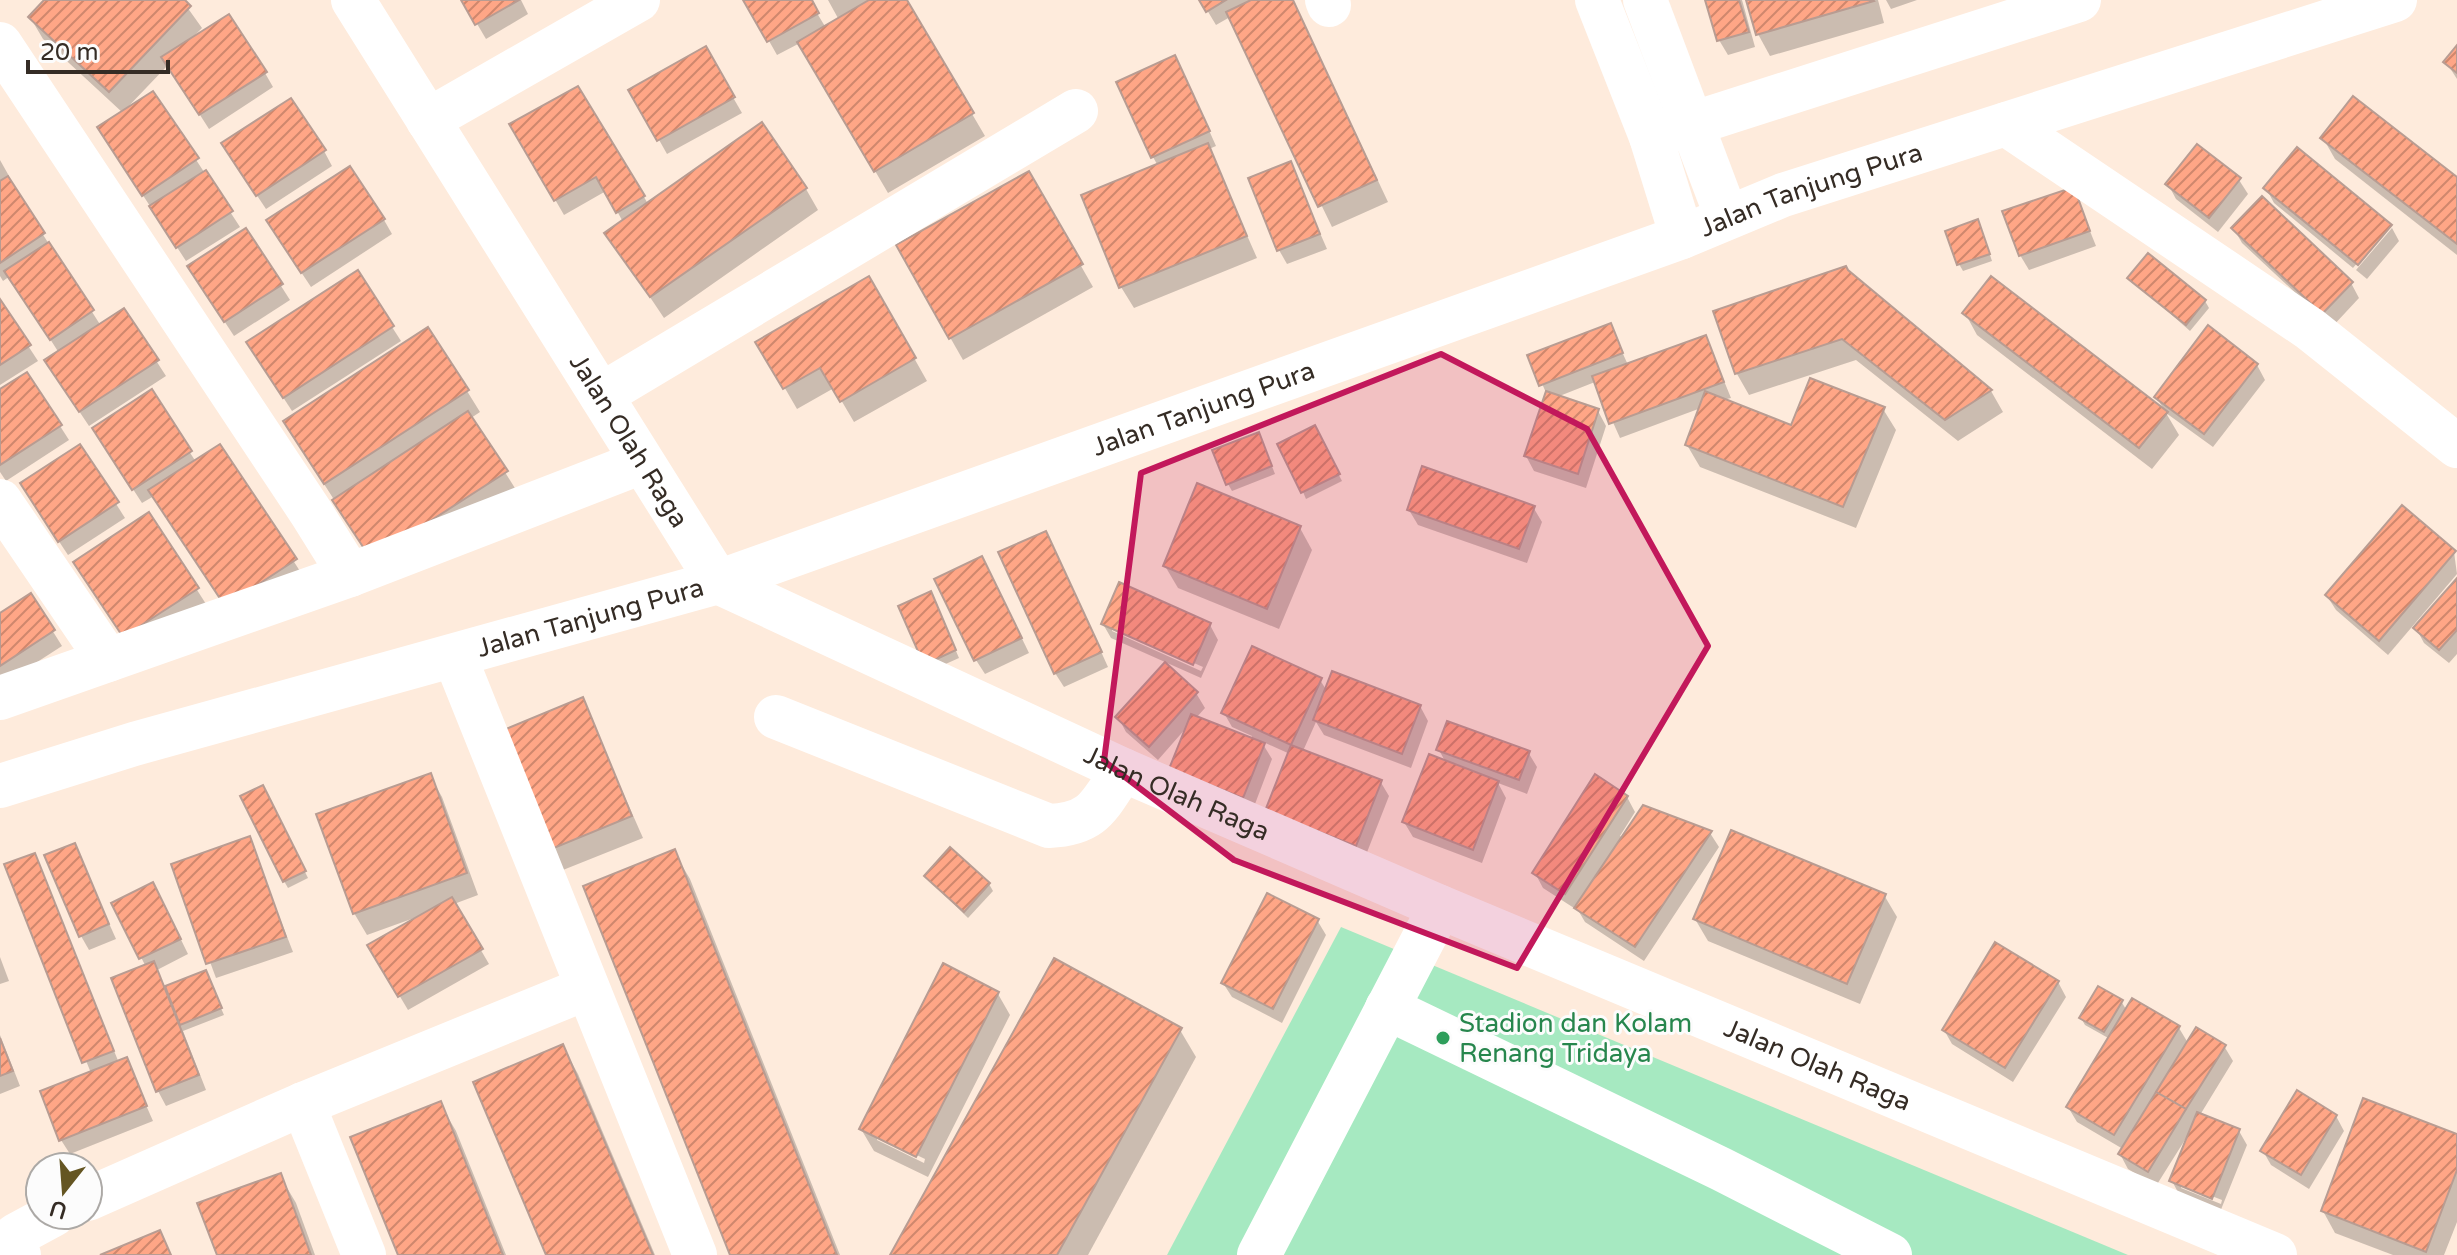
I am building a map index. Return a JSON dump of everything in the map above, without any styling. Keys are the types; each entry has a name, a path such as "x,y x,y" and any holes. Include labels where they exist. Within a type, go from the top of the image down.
{"street":[{"name":"Jalan Olah Raga","path":"353,0 718,582 1123,770 1440,907 2275,1255"},
{"path":"428,120 638,0"},
{"path":"1597,0 1651,137 1682,237"},
{"path":"1645,0 1726,215"},
{"path":"1651,137 2079,0"},
{"name":"Jalan Tanjung Pura","path":"0,786 134,744 718,582 1682,237 1726,215 2395,0"},
{"path":"0,44 350,575"},
{"path":"601,395 1076,111"},
{"path":"2006,124 2310,329 2457,446"},
{"path":"0,698 350,575 642,462"},
{"path":"0,501 108,660"},
{"path":"455,657 695,1255"},
{"path":"776,717 1049,826 1075,825 1094,812 1123,770"},
{"path":"1259,1255 1440,907"},
{"path":"104,1192 303,1104 587,988"},
{"path":"1387,1008 1707,1162 1890,1255"},
{"path":"303,1104 364,1255"},
{"path":"19,1255 14,1243 16,1235 24,1231"}],"highlighted area":[{"path":"1441,354 1587,429 1708,646 1517,968 1234,860 1104,761 1141,473"}],"green space":[{"name":"Stadion dan Kolam Renang Tridaya","path":"1341,927 2128,1255 1167,1255"}],"building":[{"path":"44,0 185,0 191,6 109,92 28,17"},
{"path":"461,0 519,0 475,25"},
{"path":"743,0 812,0 819,13 767,42"},
{"path":"869,0 907,0 974,113 874,172 797,42"},
{"path":"1199,0 1226,0 1206,12"},
{"path":"1251,0 1293,0 1377,180 1318,207 1226,12"},
{"path":"1705,0 1739,0 1749,32 1717,41"},
{"path":"1746,0 1873,0 1874,1 1756,35"},
{"path":"229,14 267,72 199,115 161,57"},
{"path":"2457,45 2457,73 2443,62"},
{"path":"706,46 735,97 657,141 628,90"},
{"path":"1175,55 1210,131 1151,158 1116,82"},
{"path":"578,86 645,196 616,213 596,177 554,201 509,124"},
{"path":"153,91 199,158 142,196 97,127"},
{"path":"2353,96 2457,177 2457,244 2320,138"},
{"path":"291,98 326,150 256,196 221,143"},
{"path":"762,122 807,188 650,297 604,233"},
{"path":"1208,143 1247,236 1119,288 1081,195"},
{"path":"2197,144 2241,178 2209,218 2165,184"},
{"path":"2297,147 2392,225 2358,265 2263,188"},
{"path":"1291,161 1320,234 1277,251 1248,178"},
{"path":"350,166 385,219 301,273 266,220"},
{"path":"206,170 233,211 176,248 149,206"},
{"path":"1029,171 1083,264 949,339 896,245"},
{"path":"8,176 45,233 0,263 0,181"},
{"path":"2074,187 2090,231 2019,256 2002,211"},
{"path":"2262,196 2353,282 2322,314 2231,228"},
{"path":"1978,219 1990,254 1957,265 1945,231"},
{"path":"246,228 283,284 224,322 187,266"},
{"path":"49,242 94,310 50,340 4,271"},
{"path":"2148,253 2206,300 2186,325 2127,278"},
{"path":"1846,266 1992,390 1945,420 1842,339 1735,374 1713,311"},
{"path":"358,270 394,326 283,398 246,342"},
{"path":"869,276 916,358 840,402 820,368 783,389 755,342"},
{"path":"1991,276 2168,412 2139,448 1962,313"},
{"path":"0,299 31,345 0,365"},
{"path":"124,308 159,360 79,412 44,360"},
{"path":"1611,323 1623,353 1539,386 1527,355"},
{"path":"2208,325 2258,364 2204,434 2154,397"},
{"path":"428,327 469,390 324,484 283,421"},
{"path":"1706,335 1724,382 1609,424 1592,376"},
{"path":"27,372 62,425 0,465 0,389"},
{"path":"1810,378 1885,407 1843,507 1685,445 1705,391 1791,425"},
{"path":"152,389 192,451 132,490 92,428"},
{"path":"1546,391 1599,409 1578,474 1524,456"},
{"path":"468,411 508,471 371,559 332,500"},
{"path":"1315,425 1340,474 1301,493 1277,444"},
{"path":"1259,432 1272,466 1226,485 1212,450"},
{"path":"80,444 119,502 58,542 20,483"},
{"path":"220,444 297,559 225,606 148,490"},
{"path":"1422,466 1535,506 1519,549 1407,510"},
{"path":"1197,483 1301,526 1267,609 1163,566"},
{"path":"2402,505 2456,551 2379,641 2325,595"},
{"path":"149,512 199,588 123,637 73,562"},
{"path":"1046,531 1102,652 1054,674 998,552"},
{"path":"982,556 1022,638 974,661 934,579"},
{"path":"2457,578 2457,630 2439,650 2413,628"},
{"path":"1119,582 1211,623 1193,665 1101,624"},
{"path":"931,591 956,650 924,665 898,606"},
{"path":"31,593 55,630 0,666 0,613"},
{"path":"1252,646 1322,678 1291,745 1221,713"},
{"path":"1165,662 1198,692 1149,747 1115,717"},
{"path":"1332,671 1421,705 1402,754 1313,720"},
{"path":"583,697 632,816 549,850 501,731"},
{"path":"1191,714 1265,743 1243,798 1169,769"},
{"path":"1447,721 1530,751 1519,780 1436,750"},
{"path":"1291,745 1382,780 1356,846 1265,811"},
{"path":"1429,754 1499,781 1473,850 1402,822"},
{"path":"431,773 467,873 353,914 316,814"},
{"path":"1595,774 1628,796 1565,894 1532,873"},
{"path":"263,785 306,871 283,882 240,796"},
{"path":"1643,805 1712,831 1635,947 1574,908"},
{"path":"1731,830 1886,894 1847,984 1693,919"},
{"path":"250,836 286,937 206,964 171,864"},
{"path":"75,843 109,924 79,937 44,855"},
{"path":"950,847 990,883 964,912 924,876"},
{"path":"675,849 837,1255 730,1255 583,886"},
{"path":"35,853 114,1051 82,1063 4,864"},
{"path":"153,882 181,939 139,959 111,903"},
{"path":"1267,893 1319,919 1273,1009 1221,983"},
{"path":"452,897 483,949 398,997 367,945"},
{"path":"1995,942 2059,981 2005,1068 1942,1030"},
{"path":"1054,958 1182,1028 1057,1255 890,1255"},
{"path":"154,961 199,1075 156,1092 111,978"},
{"path":"943,963 999,992 916,1157 859,1129"},
{"path":"206,970 222,1008 180,1025 165,986"},
{"path":"2098,986 2123,1000 2104,1032 2079,1018"},
{"path":"2132,998 2180,1026 2114,1135 2066,1107"},
{"path":"2196,1027 2226,1045 2186,1109 2156,1092"},
{"path":"0,1038 13,1071 0,1076"},
{"path":"563,1044 653,1255 546,1255 473,1082"},
{"path":"127,1057 147,1106 59,1141 40,1091"},
{"path":"2297,1090 2337,1115 2301,1175 2260,1151"},
{"path":"2156,1092 2186,1109 2148,1172 2118,1154"},
{"path":"2363,1098 2457,1134 2457,1170 2426,1252 2321,1211"},
{"path":"441,1101 503,1255 398,1255 350,1137"},
{"path":"2197,1112 2240,1129 2212,1199 2169,1181"},
{"path":"281,1173 311,1255 217,1255 197,1203"},
{"path":"160,1230 171,1255 100,1255"}],"place":[{"name":"Stadion dan Kolam Renang Tridaya","path":"1443,1038"}]}
